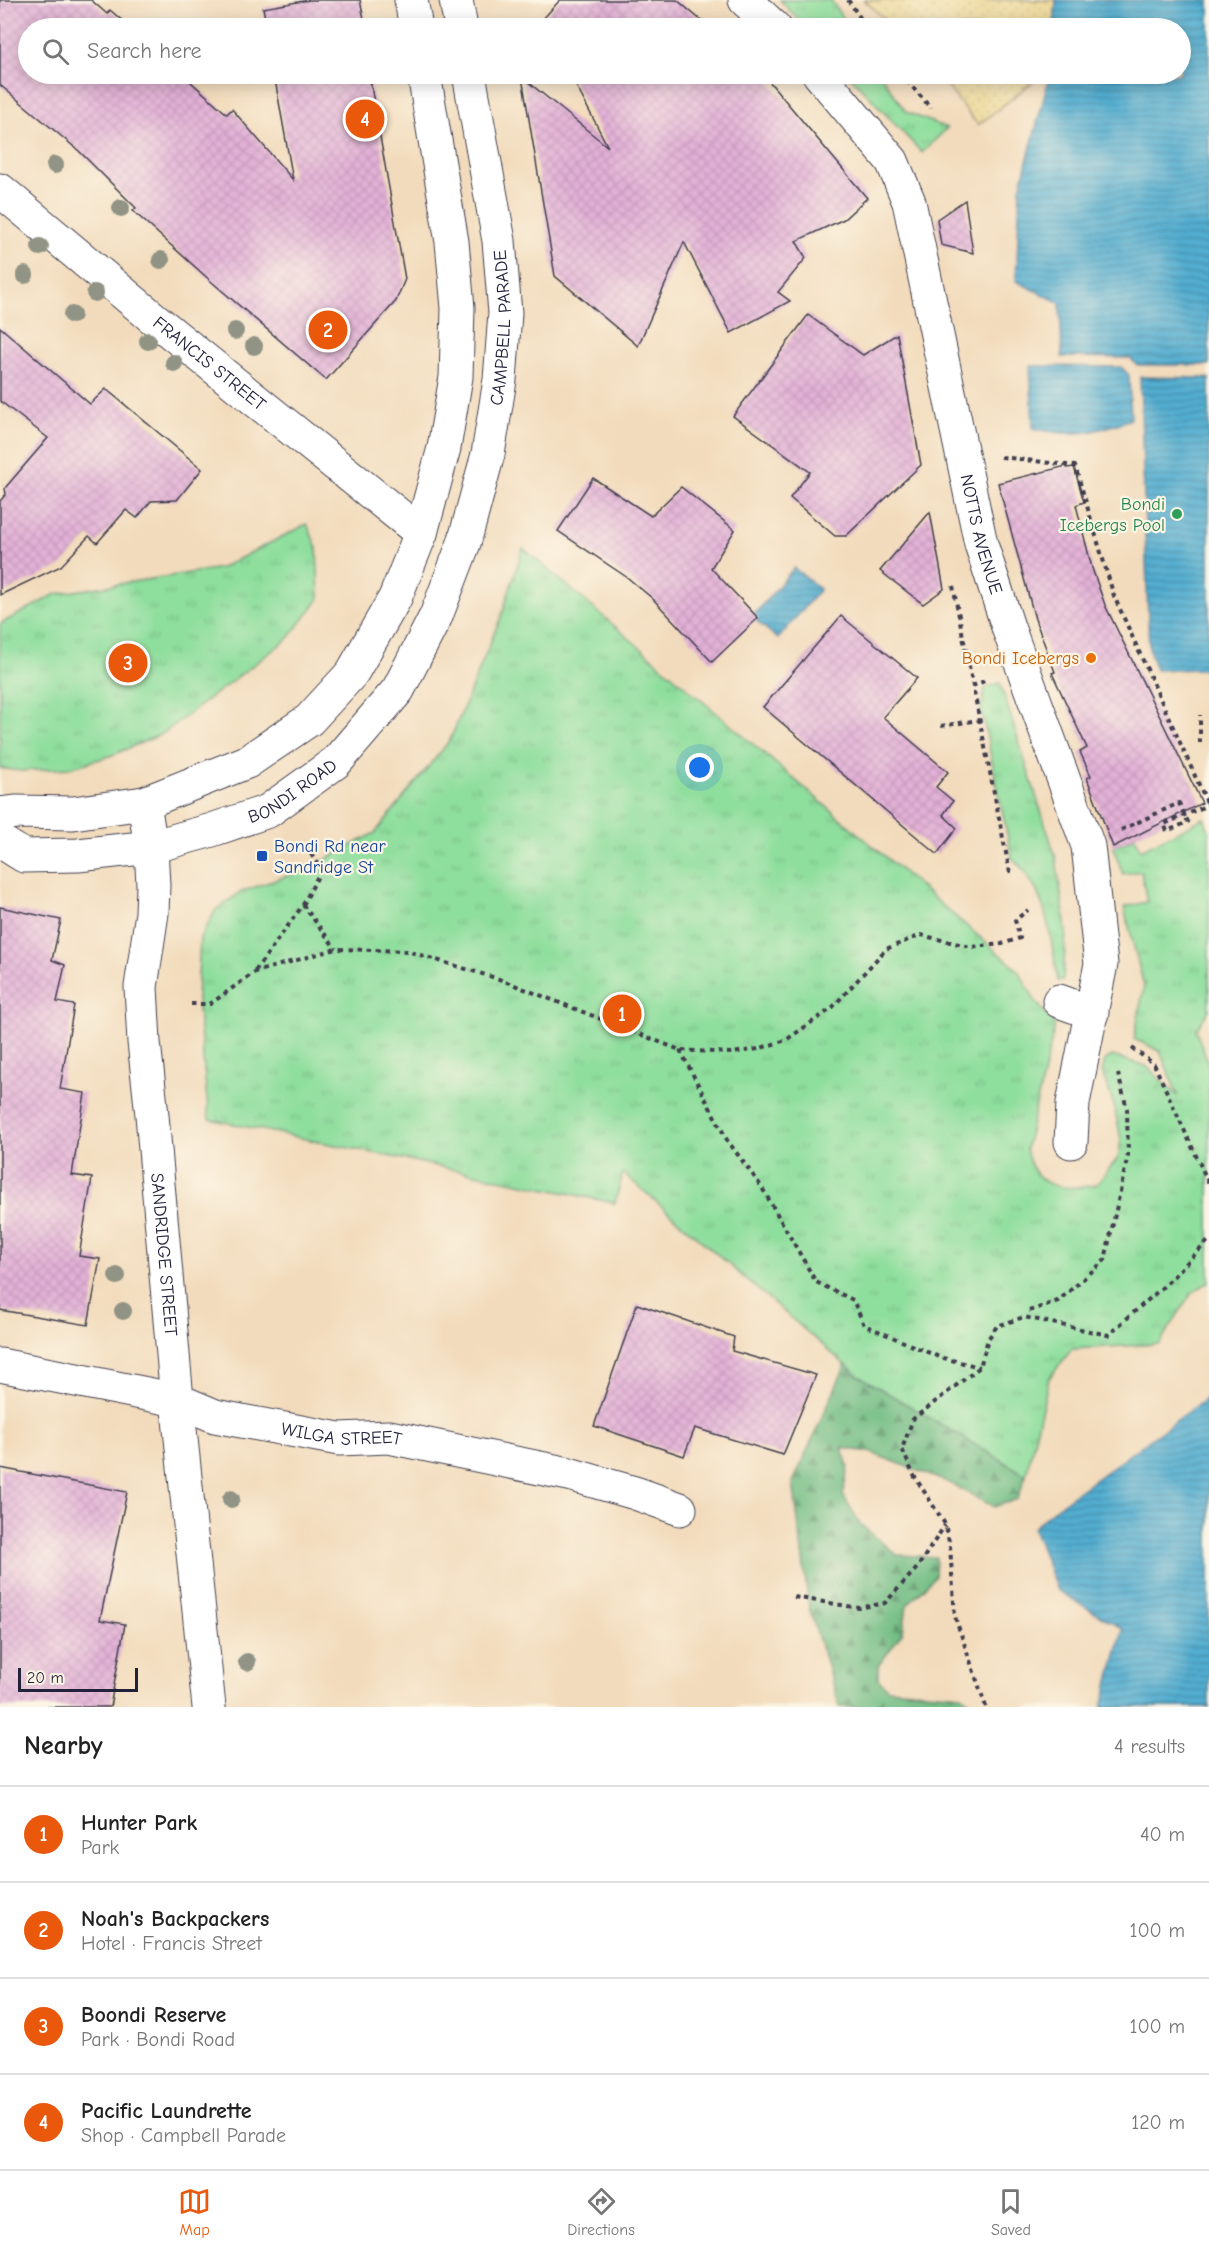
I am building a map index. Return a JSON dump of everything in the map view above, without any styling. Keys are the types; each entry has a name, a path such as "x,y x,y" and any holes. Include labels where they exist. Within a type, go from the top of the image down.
{"street":[{"path":"411,0 414,18"},
{"path":"456,0 459,18"},
{"path":"745,0 764,18"},
{"path":"0,814 73,813 144,803 247,762 309,720 352,673 395,598 421,533 444,448 456,377 458,308 452,242 426,84"},
{"name":"CAMPBELL PARADE","path":"464,543 488,454 500,380 505,313 498,241 472,84"},
{"name":"NOTTS AVENUE","path":"827,84 892,161 909,202 981,544 1009,630 1088,846 1101,964 1073,1103 1071,1142"},
{"name":"FRANCIS STREET","path":"0,190 158,322 421,533"},
{"name":"BONDI ROAD","path":"0,841 24,856 78,855 151,847 268,811 336,762 398,690 436,616 464,543"},
{"name":"SANDRIDGE STREET","path":"144,803 151,847 152,913 141,987 144,1042 177,1400 209,1707"},
{"path":"1059,1001 1092,1013"},
{"name":"WILGA STREET","path":"0,1365 177,1400 215,1416 339,1438 389,1437 569,1474 680,1509"}],"path":[{"path":"848,0 860,18"},
{"path":"910,84 931,108"},
{"path":"1001,451 1002,458 1076,466 1114,596 1208,806 1199,809 1190,813 1181,817 1172,820 1164,824 1167,831 1188,822 1184,813 1179,803 1088,846"},
{"path":"972,686 988,680 986,675"},
{"path":"1200,716 1200,743"},
{"path":"941,726 979,720"},
{"path":"191,1004 210,1004 255,972 303,905 321,870 306,846"},
{"path":"303,905 336,949"},
{"path":"255,972 336,949 407,951 499,979 680,1050 732,1053 758,1049 786,1040 831,1009 886,949 921,935 971,947 1002,944 1020,938 1015,920 1028,910"},
{"path":"1132,1048 1154,1064 1209,1184"},
{"path":"680,1050 727,1140 761,1186 816,1282 853,1300 864,1325 939,1357 980,1367"},
{"path":"1029,1311 1058,1301 1105,1260 1128,1155 1127,1109 1115,1067"},
{"path":"986,1707 955,1617 950,1545 945,1524 914,1474 902,1449 913,1419 980,1367 988,1339 997,1326 1024,1317 1108,1335 1194,1257 1209,1240"},
{"path":"794,1597 859,1608 885,1603 917,1568 945,1524"}],"green space":[{"path":"780,0 831,0 843,18 797,18"},
{"path":"857,84 887,84 906,112 947,128 922,153"},
{"path":"307,524 317,548 319,599 289,638 162,734 110,756 69,768 20,771 0,768 0,624 56,594 221,568"},
{"path":"523,548 1017,969 1036,1002 1055,1025 1026,1148 1035,1172 1050,1184 1071,1188 1096,1185 1118,1158 1121,1139 1113,1102 1102,1072 1105,1060 1112,1056 1146,1066 1178,1096 1160,1051 1134,1039 1144,986 1124,907 1147,902 1141,871 1123,874 1113,847 1135,837 1141,850 1204,818 1209,831 1209,1010 1196,1030 1209,1066 1209,1281 1191,1294 1159,1344 1072,1349 1049,1378 1026,1475 857,1375 623,1173 615,1203 209,1119 197,999 200,938 216,910 241,892 312,867 375,833 450,740 501,617"},
{"path":"1000,683 1056,858 1066,931 1063,980 1058,981 1046,915 1040,899 1024,871 1012,858 981,708 985,688"},
{"path":"846,1364 857,1375 1026,1475 1018,1499 994,1507 952,1484 869,1452 842,1448 848,1466 843,1495 860,1524 897,1555 936,1557 935,1576 907,1605 903,1632 878,1666 878,1679 888,1689 962,1695 976,1707 840,1707 809,1608 793,1482"}],"sand":[{"path":"864,0 1056,0 1055,18 883,18"},
{"path":"945,84 1030,84 978,125"}],"water":[{"path":"1056,0 1209,0 1209,365 1137,365 1130,358 1062,357 1060,303 1016,281 1020,188 1047,84 1191,84 1191,18 1055,18"},
{"path":"1030,366 1121,367 1129,375 1131,419 1094,431 1059,433 1033,428"},
{"name":"Bondi Icebergs Pool","path":"1140,377 1209,378 1209,669 1156,670 1149,650"},
{"path":"794,568 820,589 778,639 752,617"},
{"path":"1209,1395 1209,1707 1102,1707 1123,1629 1057,1590 1033,1528 1053,1510"}],"building":[{"path":"0,0 91,0 107,14 110,10 119,18 18,18 18,84 193,84 227,114 232,109 293,180 276,84 371,84 405,279 396,301 326,380 133,211 136,208 79,151 0,85"},
{"path":"309,0 360,0 364,18 265,18 263,8"},
{"path":"560,0 677,0 698,18 544,18"},
{"path":"523,84 531,84 608,147 575,84 771,84 867,198 844,219 796,241 806,258 778,292 790,301 731,333 684,242 638,346 555,276"},
{"path":"965,200 973,253 941,245 937,219"},
{"path":"808,315 863,355 897,334 921,465 846,536 835,536 790,498 810,472 733,416"},
{"path":"0,327 90,404 106,389 202,469 177,500 151,501 137,518 126,510 97,543 89,536 61,566 0,595 0,501 6,494 5,488 48,438 0,401"},
{"name":"Bondi Icebergs","path":"1066,466 1067,468 1074,467 1084,502 1076,505 1092,568 1105,605 1202,803 1113,847 1087,778 1091,776 1080,752 1087,748 1052,673 1055,672 1035,619 998,483"},
{"path":"593,478 651,516 681,487 735,530 711,568 758,618 712,662 653,599 628,578 558,531"},
{"path":"930,512 944,589 923,604 880,571"},
{"path":"841,616 917,678 883,717 948,772 936,787 953,801 943,815 957,828 937,854 763,707"},
{"path":"0,907 61,920 52,960 65,965 57,1002 74,1005 60,1089 85,1093 72,1175 92,1178 79,1256 100,1259 88,1325 0,1310"},
{"path":"637,1304 734,1337 732,1351 816,1375 783,1455 695,1428 684,1456 594,1426"},
{"path":"0,1468 127,1492 100,1620 125,1624 110,1707 0,1707"}],"place":[{"name":"Pacific Laundrette","path":"365,119"},
{"name":"Noah's Backpackers","path":"328,330"},
{"name":"Bondi Icebergs Pool","path":"1177,514"},
{"name":"Bondi Icebergs","path":"1091,658"},
{"name":"Boondi Reserve","path":"128,663"},
{"name":"Bondi Rd near Sandridge St","path":"262,856"},
{"name":"Hunter Park","path":"622,1014"}]}
